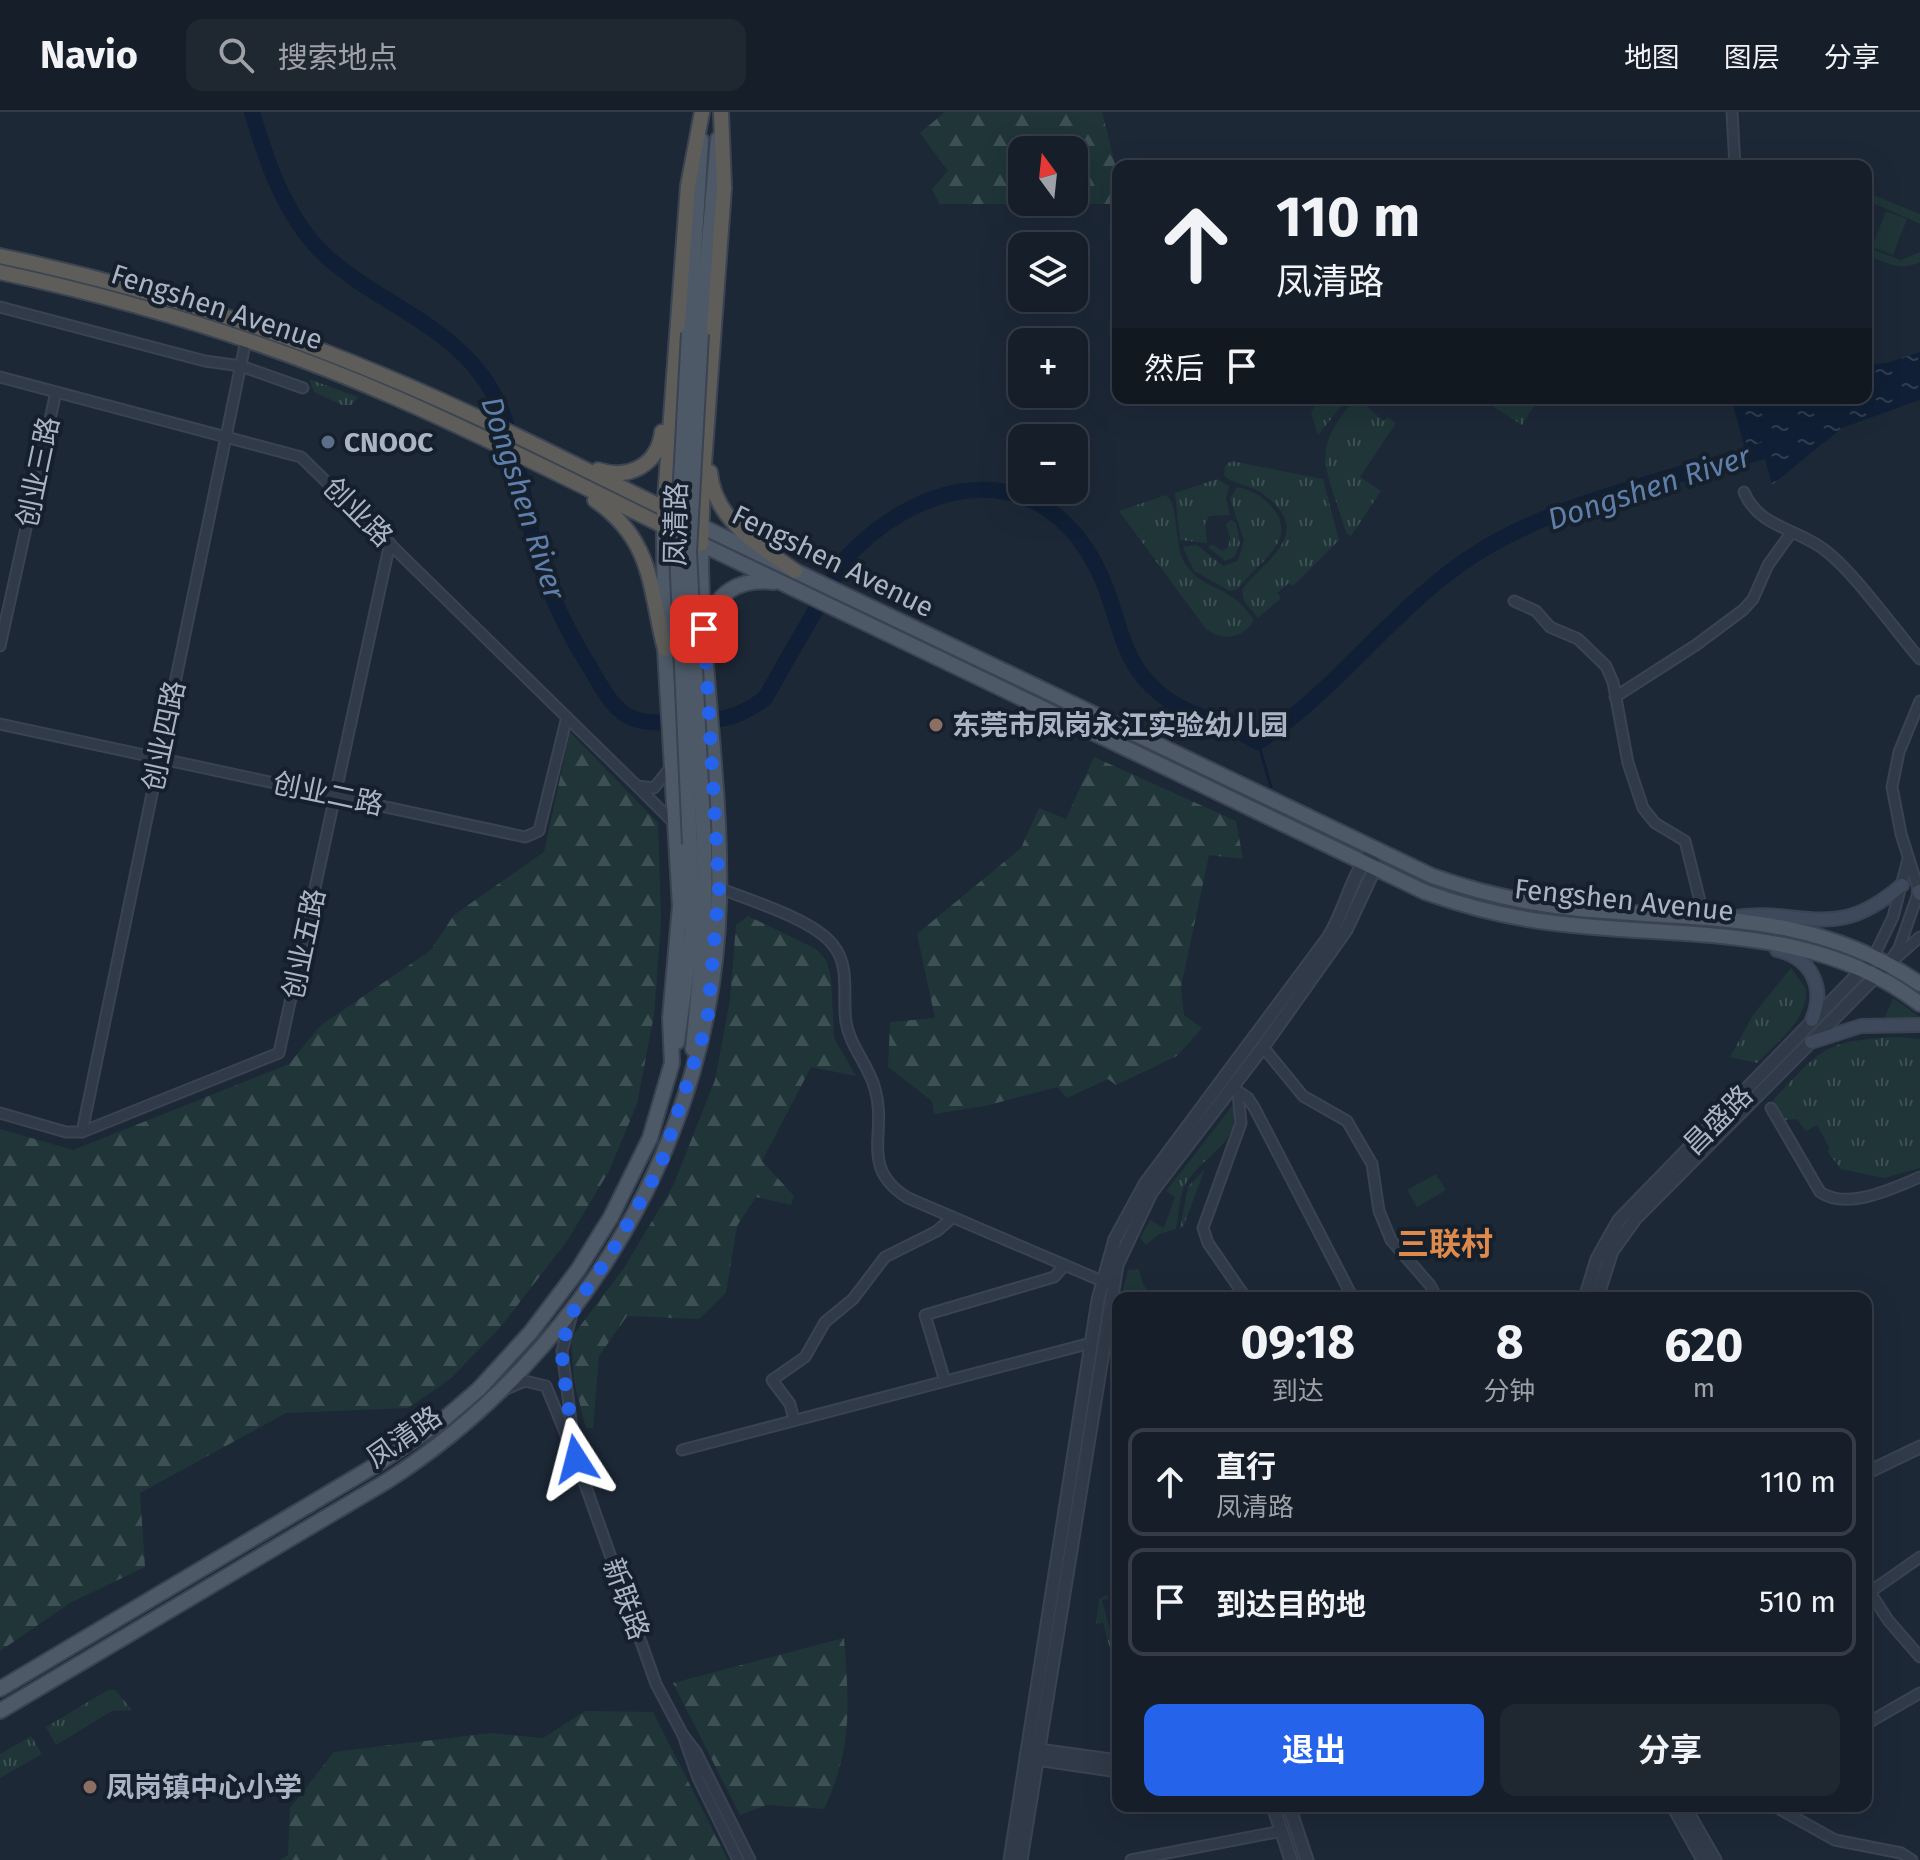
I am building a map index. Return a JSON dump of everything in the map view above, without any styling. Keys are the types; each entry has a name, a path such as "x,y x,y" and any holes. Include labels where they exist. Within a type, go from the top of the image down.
{"highway":[{"name":"凤清路","path":"664,527 688,186 702,118"},
{"name":"凤清路","path":"701,544 724,188 720,118"},
{"name":"Fengshen Avenue","path":"0,256 95,278 229,318 341,358 449,405 701,526"},
{"name":"Fengshen Avenue","path":"0,272 123,302 246,340 393,396 701,544"},
{"path":"554,455 614,473 634,470 649,461 661,441 666,388 675,357"},
{"path":"707,421 710,476 716,500 736,525 795,571"},
{"path":"555,474 611,513 638,545 653,581 665,649"}],"main road":[{"name":"凤清路","path":"692,1066 705,926 697,843 689,552 702,118"},
{"name":"凤清路","path":"695,334 720,118"},
{"name":"Fengshen Avenue","path":"701,526 1432,876 1515,900 1581,909 1725,918 1816,933 1874,956 1920,984"},
{"name":"凤清路","path":"664,527 665,649 680,906 670,1018 672,1063"},
{"name":"凤清路","path":"0,1711 394,1477 455,1434 503,1390 576,1305 613,1250 660,1167 682,1105 710,1001 719,888 701,544"},
{"name":"Fengshen Avenue","path":"701,544 1368,867 1448,900 1510,916 1579,926 1716,935 1799,947 1869,973 1920,1004"},
{"path":"706,647 712,612 726,592 752,582 785,585"},
{"name":"凤清路","path":"0,1689 376,1465 436,1424 479,1389 551,1307 603,1230 650,1138 682,1020 692,932 697,843"},
{"path":"1725,918 1747,915 1814,922 1841,920 1866,911 1902,885"},
{"path":"1716,935 1799,958 1810,969 1816,984 1818,1002 1812,1020"},
{"path":"1811,1042 1835,1031 1861,1026 1920,1025"}],"street":[{"path":"1732,112 1735,160"},
{"path":"0,307 205,361 241,366 303,388"},
{"name":"创业四路","path":"82,1132 246,340"},
{"name":"创业路","path":"0,377 301,457 676,825"},
{"name":"创业三路","path":"0,646 56,392"},
{"path":"1744,492 1755,511 1791,533 1813,542 1832,557 1920,659"},
{"path":"1615,697 1743,610 1753,599 1768,565 1791,533"},
{"name":"创业五路","path":"82,1132 279,1053 390,543"},
{"path":"1514,601 1592,651 1611,674 1635,789 1648,817 1685,841 1704,917"},
{"path":"1888,964 1899,948 1920,892 1895,809 1893,776 1920,701"},
{"name":"创业二路","path":"0,724 533,836 539,831 567,717"},
{"path":"637,786 648,789 659,785 667,776 671,761"},
{"path":"1112,1292 1117,1265 1151,1193 1235,1090 1346,930 1373,850"},
{"path":"1908,859 1920,869"},
{"path":"1874,956 1893,917 1908,859"},
{"path":"1021,1860 1091,1343 1102,1281 1115,1239 1139,1193 1328,938 1368,867"},
{"path":"1902,885 1920,892"},
{"path":"719,888 816,930 834,945 844,967 847,1028 876,1091 880,1168 898,1192 1102,1281"},
{"path":"1888,964 1920,937"},
{"name":"昌盛路","path":"1599,1292 1607,1262 1626,1229 1811,1042 1869,973 1874,956"},
{"name":"昌盛路","path":"1587,1292 1597,1259 1619,1220 1800,1037 1812,1020 1869,973 1888,964"},
{"path":"1263,1047 1303,1096 1347,1121 1374,1170 1379,1211 1391,1240 1434,1292"},
{"path":"1235,1090 1241,1123 1203,1228 1205,1238 1242,1292"},
{"path":"1235,1090 1248,1098 1255,1109 1350,1292"},
{"path":"1771,1108 1820,1192 1828,1198 1855,1198 1920,1177"},
{"path":"0,1113 66,1132 82,1132"},
{"path":"794,1420 790,1404 772,1380 805,1357 825,1322 853,1299 885,1257 937,1231 953,1217"},
{"path":"945,1381 925,1315 1054,1277 1065,1265"},
{"path":"1010,1860 1034,1754 1112,1294"},
{"name":"新联路","path":"576,1305 562,1351 576,1459"},
{"path":"682,1450 1091,1343"},
{"name":"新联路","path":"503,1390 525,1381 546,1386 576,1459 656,1684 683,1735 698,1778 738,1860"},
{"path":"1872,1470 1920,1447"},
{"path":"1872,1587 1920,1557"},
{"path":"1872,1594 1920,1657"},
{"path":"1872,1721 1920,1693"},
{"name":"新联路","path":"683,1735 696,1752 750,1860"},
{"path":"1034,1754 1112,1760"},
{"path":"1034,1754 1112,1770"},
{"path":"1275,1812 1291,1860"},
{"path":"1291,1812 1307,1860"},
{"path":"1676,1812 1703,1860"},
{"path":"1687,1812 1715,1860"},
{"path":"1787,1812 1835,1840 1901,1853 1912,1860"},
{"path":"1131,1860 1282,1831"}],"green space":[{"path":"945,112 1102,112 1114,160 1112,204 1088,204 1088,136 1008,136 1008,204 940,204 932,189 948,171 920,133"},
{"path":"1872,194 1920,214 1920,224 1872,203"},
{"path":"1886,211 1907,219 1893,255 1872,247"},
{"path":"1872,249 1901,260 1920,252 1920,262 1906,266 1872,257"},
{"path":"309,379 358,397 352,405 342,405 314,392"},
{"path":"1316,404 1343,404 1318,435 1311,413"},
{"path":"1352,404 1369,404 1367,407 1384,421 1387,417 1396,423 1360,477 1381,491 1351,536 1346,533 1326,462 1331,433"},
{"path":"1489,404 1535,404 1522,425"},
{"path":"1231,461 1323,479 1339,540 1293,586 1289,583 1277,593 1281,598 1258,618 1244,601 1242,590 1280,547 1286,535 1286,522 1279,509 1263,494 1224,476 1225,466"},
{"path":"1217,479 1229,486 1226,498 1230,515 1209,516 1205,524 1207,543 1180,540 1175,493"},
{"path":"1237,487 1251,491 1267,502 1279,518 1281,530 1273,551 1238,589 1230,591 1194,571 1183,547 1197,545 1223,566 1238,561 1244,540 1230,499"},
{"path":"1166,495 1173,506 1180,552 1187,567 1198,578 1235,599 1254,620 1239,634 1226,637 1206,629 1119,511"},
{"path":"1231,520 1236,523 1240,544 1234,557 1225,561 1208,547 1213,544 1221,551 1228,548 1230,538 1226,524"},
{"path":"570,732 658,823 661,921 654,1015 637,1104 609,1171 567,1241 499,1329 450,1379 408,1408 286,1413 140,1493 145,1567 70,1603 0,1651 0,1129 73,1150 289,1064 321,1025 430,951 454,915 544,852"},
{"path":"1094,757 1236,821 1243,859 1209,855 1181,987 1184,1015 1202,1028 1177,1056 1116,1085 1108,1079 1067,1098 1057,1087 985,1106 934,1114 932,1101 888,1067 890,1022 935,1018 917,934 1021,848 1039,808 1066,819"},
{"path":"748,916 816,949 826,960 831,977 834,1038 856,1076 811,1067 762,1161 794,1196 791,1205 756,1197 737,1226 726,1293 699,1319 627,1316 599,1356 593,1428 586,1428 574,1381 571,1338 624,1268 673,1186 715,1080 730,1000 736,925"},
{"path":"1791,968 1806,989 1797,1020 1757,1063 1730,1057 1753,1015"},
{"path":"1893,998 1920,1017 1920,1019 1884,1019"},
{"path":"1898,1037 1920,1039 1920,1168 1884,1178 1841,1169 1827,1151 1830,1149 1817,1125 1806,1131 1797,1119 1784,1120 1773,1100 1826,1050 1854,1041"},
{"path":"1233,1105 1232,1129 1227,1138 1185,1185 1176,1229 1159,1234 1146,1245 1140,1238 1150,1220 1164,1228 1175,1197 1166,1191"},
{"path":"1205,1169 1183,1227 1180,1229 1188,1187"},
{"path":"1436,1174 1446,1190 1417,1207 1407,1190"},
{"path":"1139,1269 1149,1292 1126,1292 1123,1289 1128,1270"},
{"path":"1107,1595 1109,1598 1102,1600 1112,1639 1112,1657 1103,1623 1096,1624 1099,1599"},
{"path":"844,1638 847,1725 840,1766 824,1809 767,1805 740,1815 673,1683"},
{"path":"108,1690 115,1690 132,1710 112,1711 56,1745 46,1727"},
{"path":"585,1711 653,1712 728,1860 280,1860 288,1855 290,1808 334,1752 490,1733 543,1738"},
{"path":"31,1736 42,1754 0,1778 0,1754"}],"water":[{"path":"1920,352 1920,400 1842,428 1772,485 1765,459 1749,463 1733,404 1872,404 1872,364"}],"waterway":[{"name":"Dongshen River","path":"252,112 280,189 312,241 345,272 448,341 483,377 503,416 536,549 559,611 611,702 628,716 641,721 715,720 736,715 755,705 765,698 845,559 876,531 910,509 945,495 980,490 1014,494 1046,508 1075,534 1099,572 1123,640 1144,678 1158,692 1185,710 1258,742 1316,697 1422,595 1480,551 1528,526 1579,505 1766,449"},
{"path":"1258,742 1271,787"}],"place":[{"name":"CNOOC","path":"328,442"},
{"name":"东莞市凤岗永江实验幼儿园","path":"936,725"},
{"name":"凤岗镇中心小学","path":"90,1787"}],"district":[{"name":"三联村","path":"1445,1244"}],"route":[{"path":"576,1459 562,1362 566,1329 576,1305 630,1223 660,1167 707,1023 716,956 719,888 704,629"}]}
